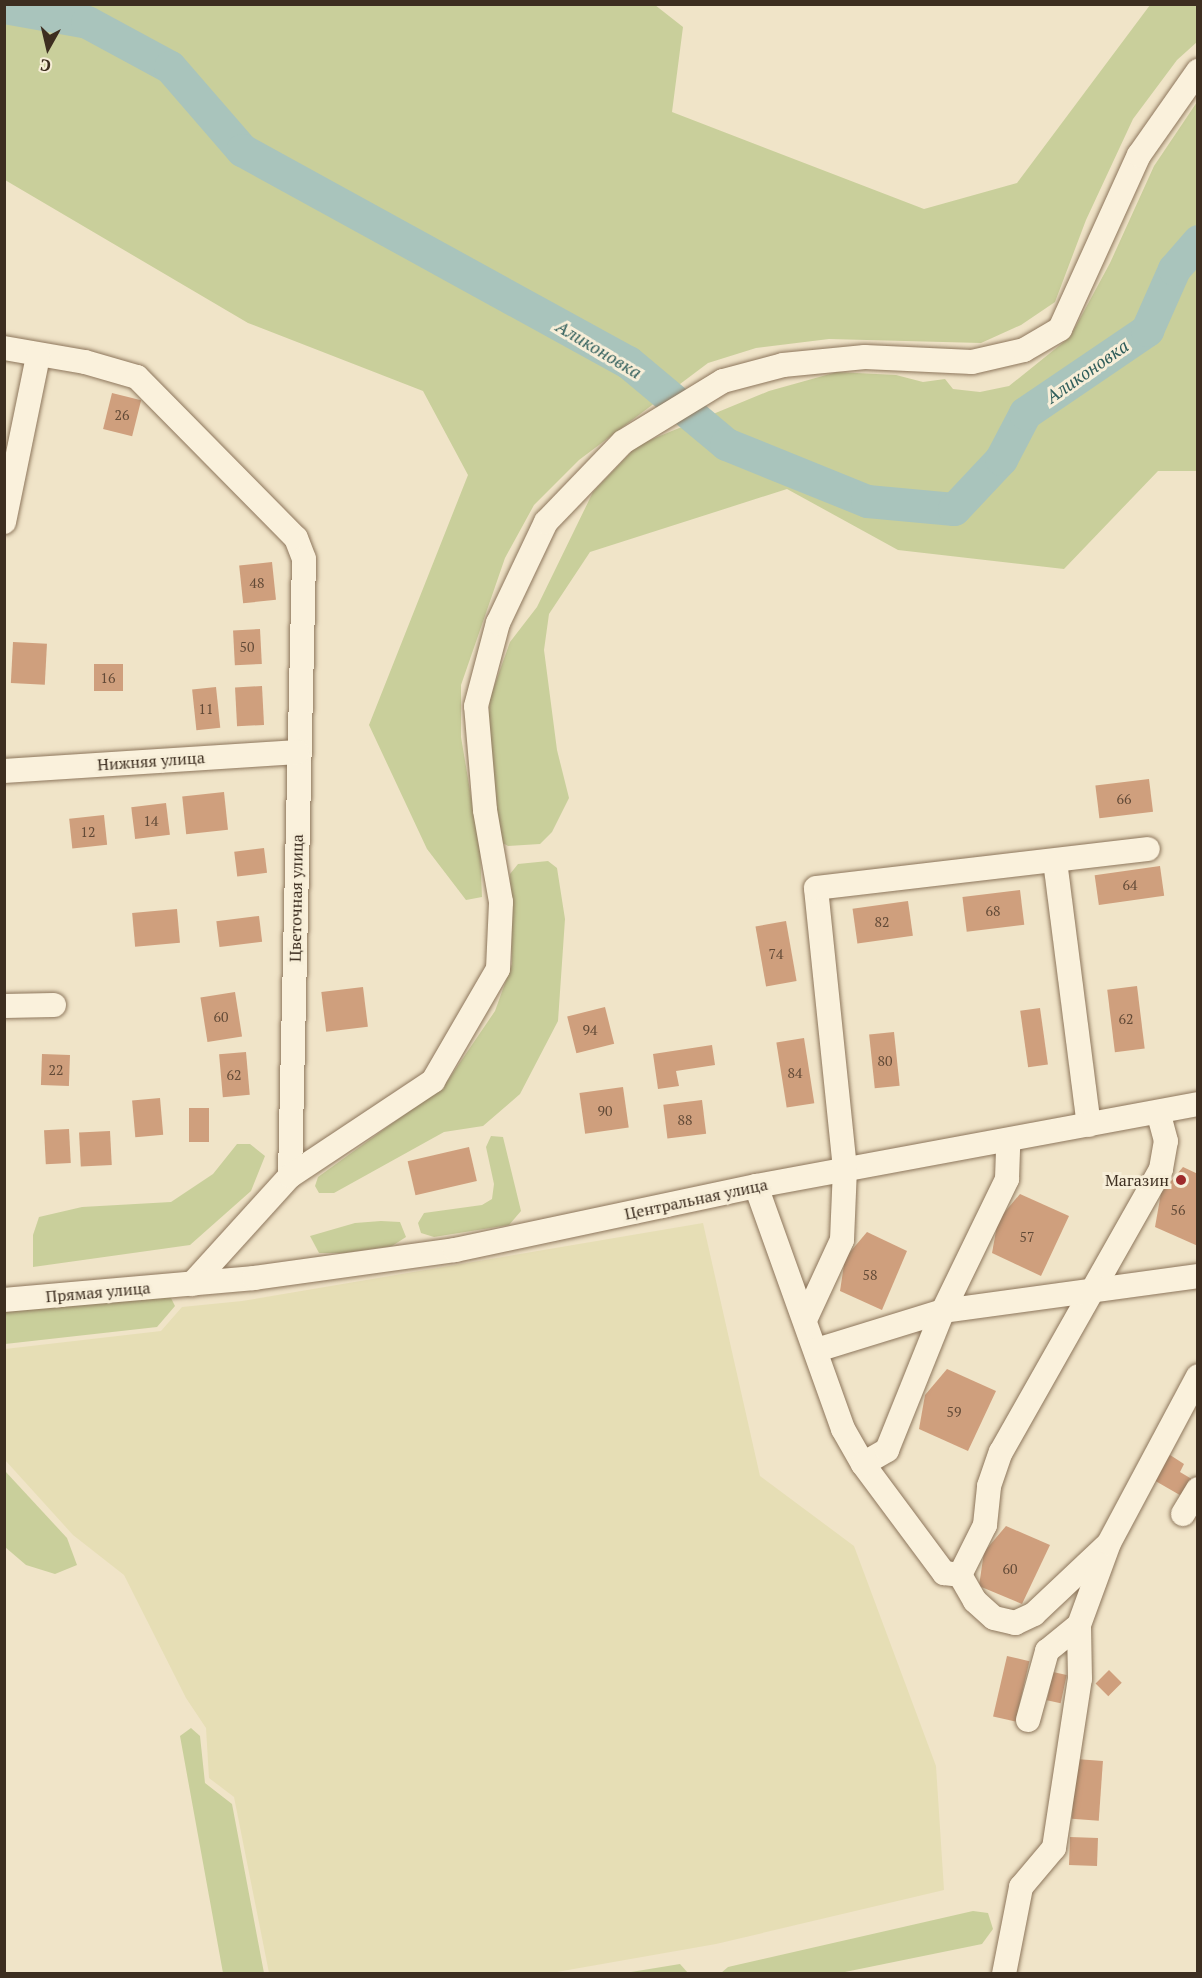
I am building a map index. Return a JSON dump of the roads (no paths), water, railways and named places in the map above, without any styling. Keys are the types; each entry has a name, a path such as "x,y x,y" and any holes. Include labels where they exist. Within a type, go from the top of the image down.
{"street":[{"path":"192,1284 290,1176 433,1081 498,969 501,902 485,810 476,706 498,623 546,522 623,442 723,381 783,365 865,357 972,362 1024,350 1060,329 1139,155 1197,71"},
{"name":"Цветочная улица","path":"4,348 38,356 86,362 137,377 296,538 304,559 297,752 290,1176"},
{"path":"4,522 38,356"},
{"name":"Нижняя улица","path":"4,771 297,752"},
{"path":"805,1320 842,1240 845,1168 816,888 1148,849"},
{"path":"1055,861 1089,1125"},
{"path":"4,1006 54,1005"},
{"name":"Центральная улица","path":"192,1284 455,1250 845,1168 1197,1106"},
{"path":"960,1575 985,1525 989,1486 1001,1452 1161,1169 1166,1141 1158,1112"},
{"path":"863,1464 887,1450 943,1311 1007,1179 1008,1141"},
{"path":"756,1186 817,1350 843,1429 863,1464 944,1573 960,1575"},
{"path":"817,1350 943,1311 1197,1276"},
{"name":"Прямая улица","path":"4,1300 192,1284"},
{"path":"1004,1974 1021,1887 1054,1848 1080,1679 1079,1625 1109,1543 1197,1376"},
{"path":"1183,1514 1197,1489"},
{"path":"960,1575 975,1601 987,1612 1015,1623 1034,1614 1109,1543"},
{"path":"1028,1720 1047,1651 1079,1625"}],"waterway":[{"name":"Аликоновка","path":"4,7 87,22 170,67 242,150 628,362 726,444 867,501 954,509 1001,459 1025,413 1147,330 1174,269 1198,241"}],"place":[{"name":"Магазин","path":"1181,1180"}]}
